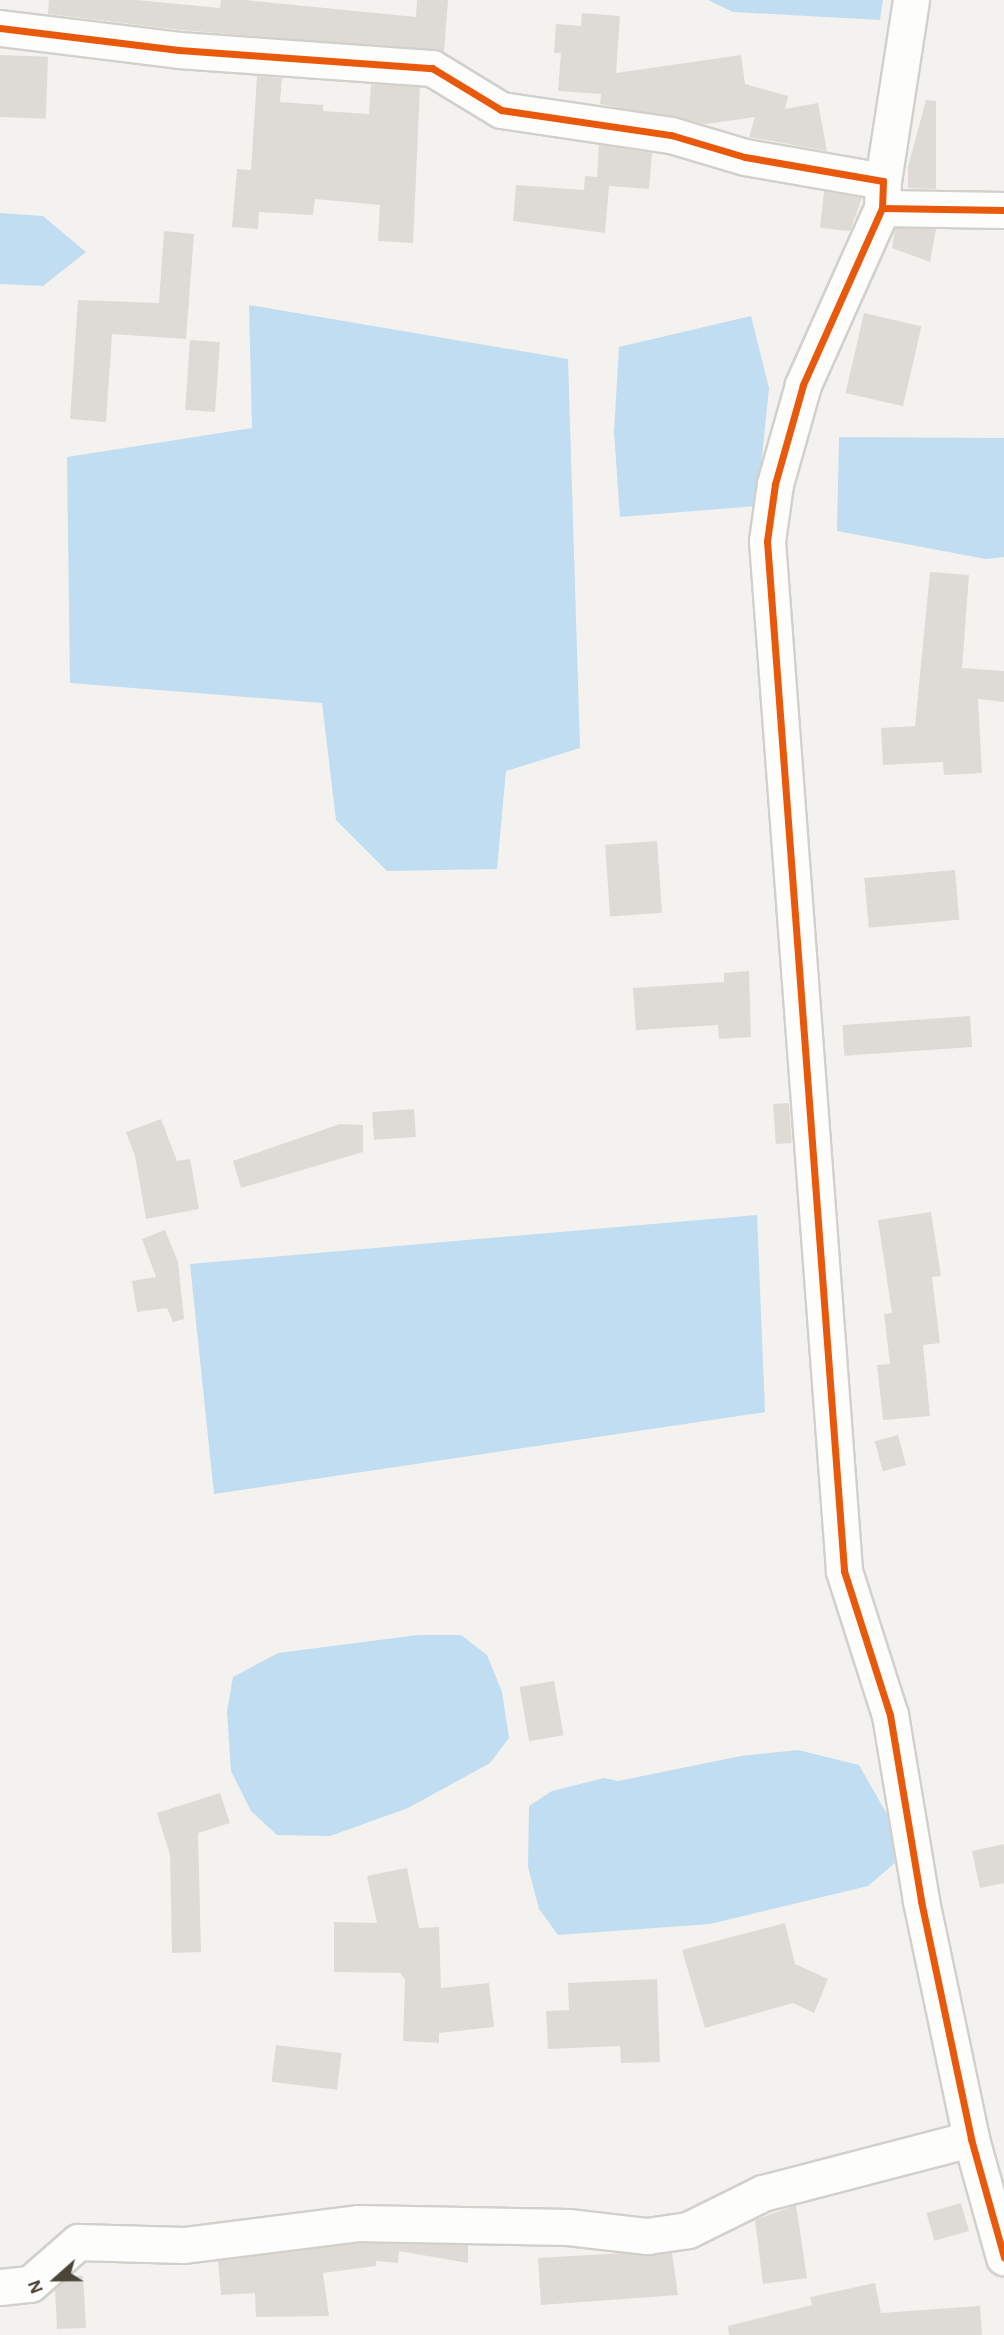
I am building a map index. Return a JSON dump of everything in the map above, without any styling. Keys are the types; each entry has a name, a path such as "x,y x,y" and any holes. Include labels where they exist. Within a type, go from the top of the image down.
{"street":[{"path":"911,0 882,195 803,385 775,484 767,541 844,1571 890,1715 921,1901 971,2139 1004,2257"},
{"path":"0,28 179,50 432,68 501,110 671,135 882,195 1004,210"},
{"path":"0,2287 30,2284 78,2242 184,2245 359,2223 568,2227 647,2236 688,2230 763,2193 971,2139"}],"water":[{"path":"708,0 883,0 880,20 733,12"},
{"path":"0,213 43,216 86,252 43,286 0,284"},
{"path":"249,305 568,359 580,748 506,771 497,869 387,871 336,820 322,703 70,683 67,457 252,428"},
{"path":"751,316 769,388 757,506 620,517 614,432 619,347"},
{"path":"839,437 1004,438 1004,557 986,559 837,531"},
{"path":"757,1215 765,1412 214,1494 190,1264"},
{"path":"418,1635 461,1635 487,1655 502,1692 509,1738 490,1763 408,1808 330,1836 277,1835 251,1811 231,1771 227,1712 233,1677 278,1653"},
{"path":"798,1750 859,1765 888,1816 896,1862 868,1886 710,1924 558,1935 539,1909 528,1867 529,1806 552,1791 604,1778 618,1781 741,1756"}],"building":[{"path":"49,0 136,0 220,8 221,0 245,0 416,17 417,0 448,0 444,52 181,30 48,14"},
{"path":"582,13 620,16 616,73 741,55 745,84 788,96 785,109 818,103 827,151 749,137 755,117 706,124 600,104 601,94 558,91 561,53 554,53 556,24 581,26"},
{"path":"0,55 48,57 46,119 0,117"},
{"path":"257,76 282,78 280,102 323,105 323,111 369,114 371,84 420,87 413,243 378,241 380,205 315,199 313,215 259,212 258,229 232,227 237,169 251,170"},
{"path":"926,100 936,101 936,189 908,188 908,167"},
{"path":"599,145 652,153 649,189 609,186 605,233 513,221 516,185 584,190 585,176 597,177"},
{"path":"824,191 862,198 850,231 820,228"},
{"path":"895,228 936,229 930,262 892,248"},
{"path":"164,231 194,234 186,339 112,334 106,422 70,419 78,300 159,303"},
{"path":"864,313 921,326 903,406 846,393"},
{"path":"190,340 220,342 215,412 185,410"},
{"path":"930,572 969,575 962,668 1004,671 1004,702 978,699 982,773 944,775 943,762 883,765 881,728 915,726"},
{"path":"657,841 662,913 610,916 605,845"},
{"path":"955,870 959,920 869,928 864,878"},
{"path":"749,971 751,1037 719,1039 718,1025 636,1030 633,988 724,982 724,973"},
{"path":"970,1016 972,1047 844,1056 842,1025"},
{"path":"789,1103 792,1143 776,1144 773,1104"},
{"path":"414,1109 416,1137 374,1140 372,1112"},
{"path":"161,1119 177,1161 190,1159 199,1209 146,1219 135,1156 126,1132"},
{"path":"340,1124 363,1125 363,1152 241,1188 233,1161"},
{"path":"931,1212 941,1276 932,1277 940,1343 923,1345 930,1416 883,1420 877,1365 890,1364 884,1314 892,1313 878,1220"},
{"path":"165,1230 178,1262 184,1319 173,1322 167,1308 137,1312 132,1281 156,1277 142,1239"},
{"path":"898,1435 906,1465 883,1471 875,1441"},
{"path":"554,1681 564,1735 529,1741 520,1687"},
{"path":"220,1793 230,1823 198,1833 201,1952 172,1953 170,1855 157,1813"},
{"path":"1004,1844 1004,1883 980,1888 972,1851"},
{"path":"407,1868 419,1928 439,1927 441,1988 489,1983 494,2027 439,2033 439,2043 403,2041 405,1979 400,1973 334,1972 334,1922 377,1923 367,1876"},
{"path":"785,1923 795,1964 828,1979 814,2013 793,2003 705,2028 682,1950"},
{"path":"657,1979 660,2062 621,2063 620,2046 548,2049 546,2011 569,2010 568,1983"},
{"path":"276,2045 342,2053 337,2090 271,2082"},
{"path":"961,2203 969,2231 934,2241 926,2213"},
{"path":"796,2205 807,2278 763,2284 755,2220"},
{"path":"359,2243 468,2245 468,2263 399,2251 398,2263 376,2261 376,2266 323,2273 329,2316 256,2317 255,2293 221,2295 218,2261"},
{"path":"672,2253 678,2295 541,2305 538,2258"},
{"path":"69,2276 83,2276 86,2328 57,2329 55,2289"},
{"path":"875,2283 881,2313 980,2306 982,2335 729,2335 728,2326 812,2305 810,2297"}],"cycle path":[{"path":"0,28 179,50 432,68 501,110 671,135 745,157 883,181 882,208 1004,210"},
{"path":"882,208 803,385 775,484 767,541 844,1571 890,1715 921,1901 971,2139 1004,2257"}]}
